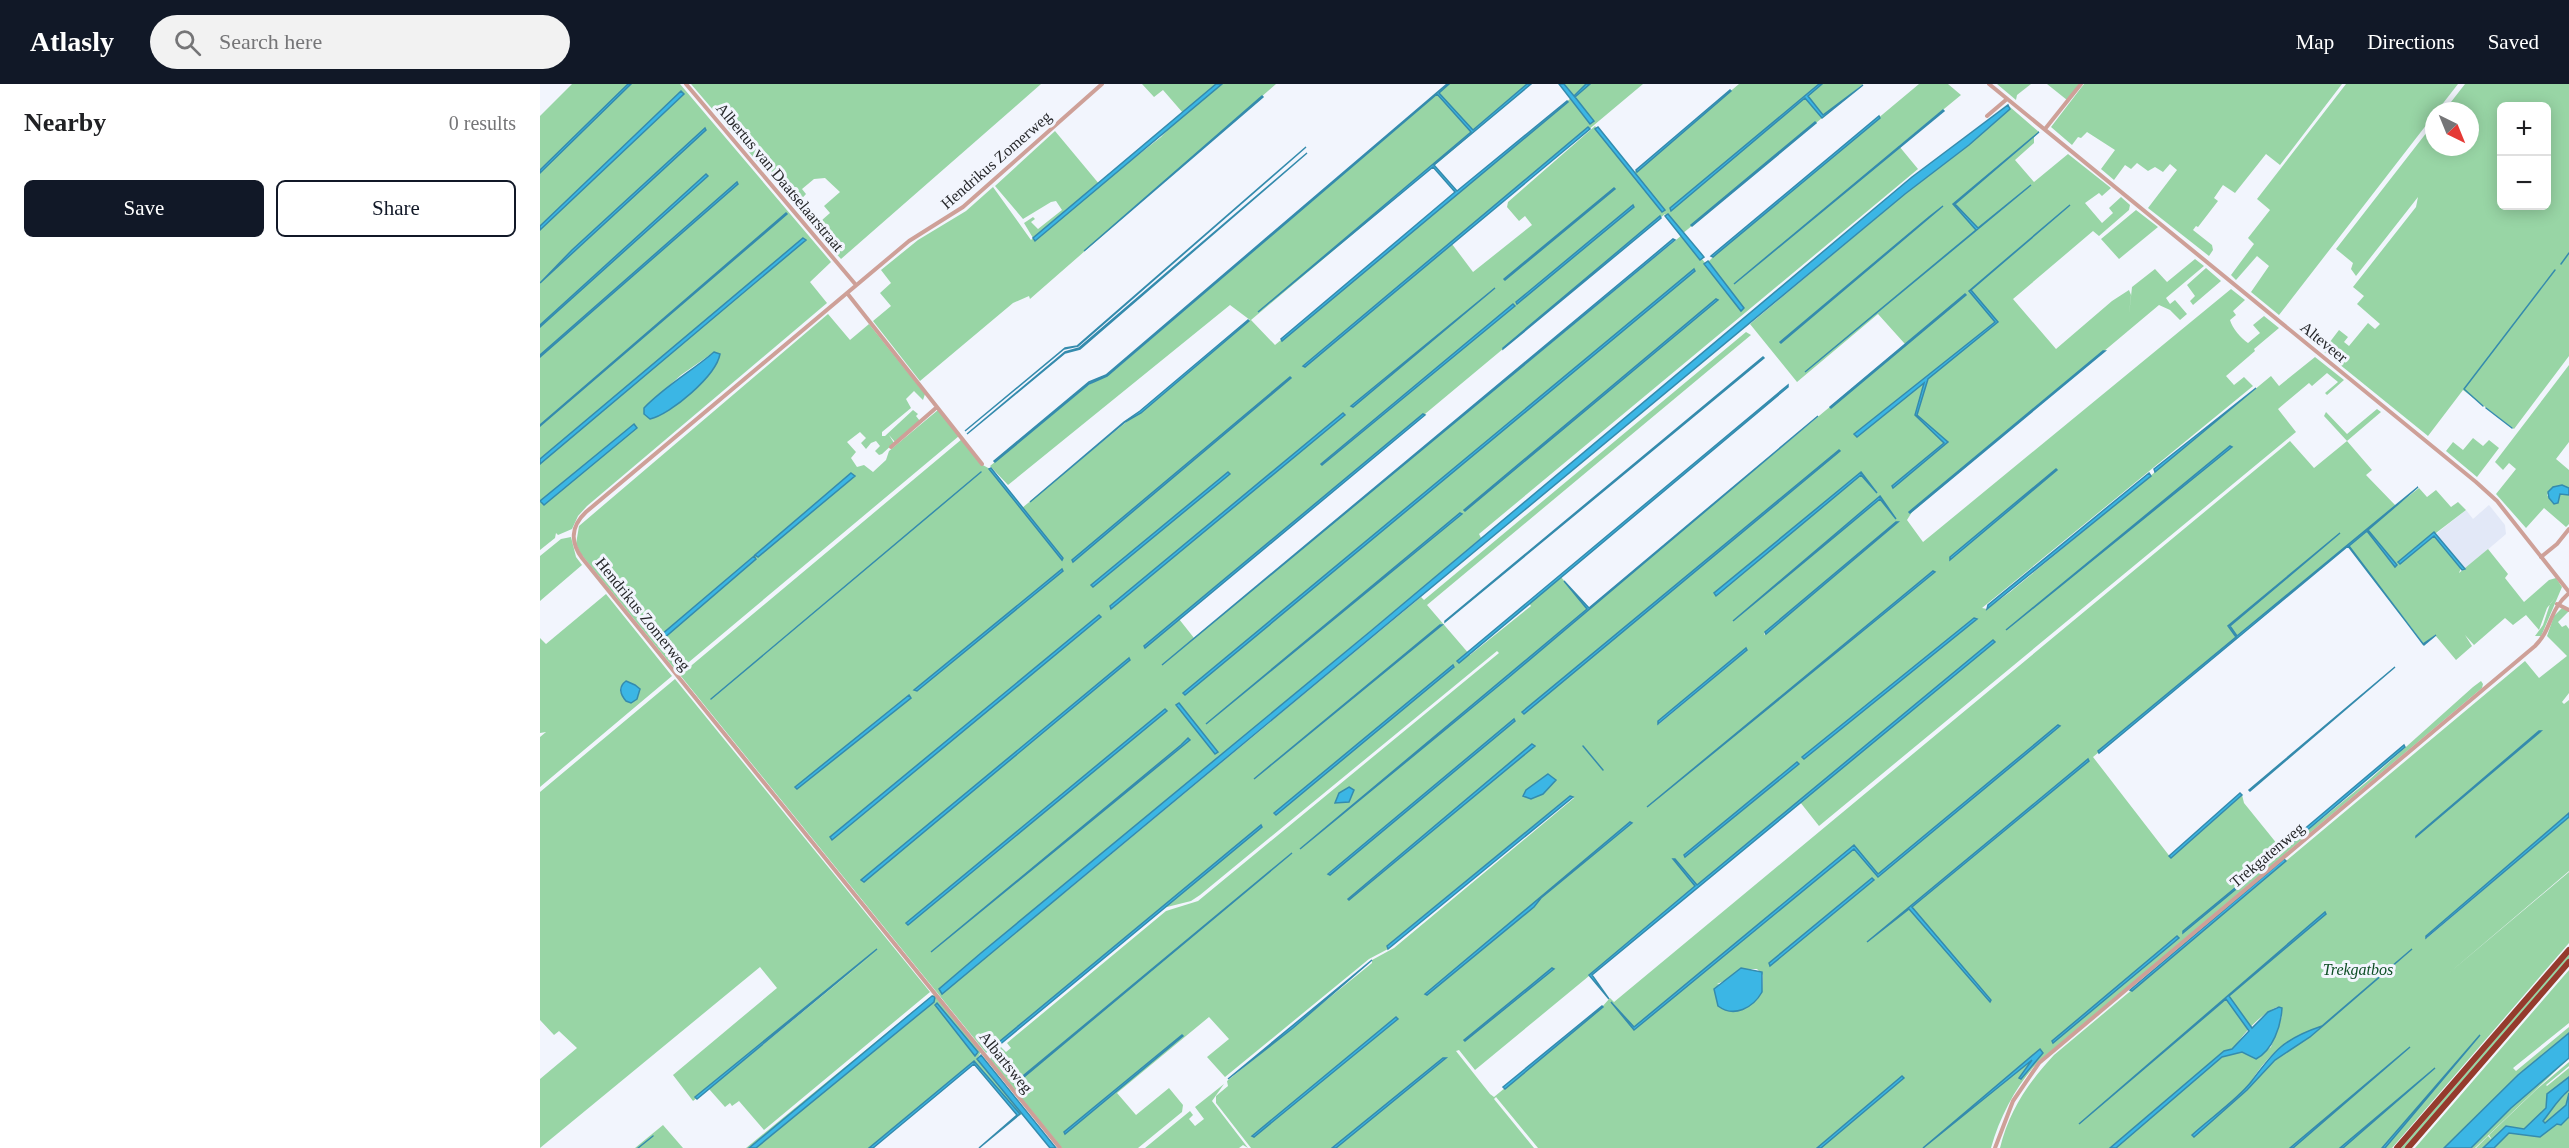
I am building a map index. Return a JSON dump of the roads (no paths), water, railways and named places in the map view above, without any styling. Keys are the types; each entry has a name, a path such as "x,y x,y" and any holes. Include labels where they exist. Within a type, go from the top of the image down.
{"highway":[{"path":"2397,1148 2569,950"},
{"path":"2408,1148 2569,962"}],"street":[{"name":"Albertus van Daatselaarstraat","path":"686,84 856,285"},
{"name":"Hendrikus Zomerweg","path":"933,991 582,558 575,547 573,536 579,519 586,512 915,236 963,207 1102,84"},
{"name":"Alteveer","path":"1989,84 2476,482 2497,501 2569,592"},
{"path":"2045,129 2081,84"},
{"path":"1987,116 2007,99"},
{"path":"847,293 982,464"},
{"path":"891,447 938,407"},
{"path":"2542,556 2569,529"},
{"name":"Trekgatenweg","path":"1995,1148 2013,1101 2039,1064 2535,646 2545,634 2557,604 2569,592"},
{"path":"2557,604 2569,610"},
{"name":"Albartsweg","path":"933,991 1060,1148"}],"water":[{"path":"628,84 631,84 540,173 540,170"},
{"path":"1216,84 1222,84 1035,241 1033,238"},
{"path":"1447,84 1449,84 1439,93 1473,130 1527,84 1531,84 1434,165 1457,191 1568,102 1282,341 1281,339 1455,192 1433,167 1258,312 1471,132 1437,94 1107,376 1089,384 994,461 1089,382 1106,375"},
{"path":"1559,84 1564,84 1574,96 1586,84 1590,84 1575,97 1594,121 1590,124"},
{"path":"1819,84 1822,84 1808,96 1823,115 1863,85 1822,118 1805,98 1671,211 1670,208"},
{"path":"681,91 684,94 540,230 540,226"},
{"path":"1731,91 1637,172 1636,170"},
{"path":"1262,96 1263,97 1084,251"},
{"path":"2008,105 2010,109 1969,145 1905,194 942,994 939,989 981,953 1372,630 1912,177"},
{"path":"1943,110 1944,111 1734,284"},
{"path":"1879,116 1880,118 1713,257 1711,256"},
{"path":"1815,122 1816,123 1691,225"},
{"path":"1588,127 1590,129 1305,367 1303,366"},
{"path":"1598,127 1665,210 1662,212 1595,129"},
{"path":"705,128 706,130 540,283 572,250"},
{"path":"2039,132 1955,204 1978,228 2031,185 1805,372 1976,230 1953,204"},
{"path":"1306,147 1078,346 1064,349 965,431 1065,348 1077,346"},
{"path":"1307,153 1080,349 1065,353 967,434 1065,352 1079,348"},
{"path":"706,174 708,176 540,327 540,325"},
{"path":"737,182 738,184 540,357 540,355"},
{"path":"1614,188 1615,189 1504,279"},
{"path":"1633,205 1634,207 1517,304 1516,302"},
{"path":"2070,205 1971,290 1998,322 1928,379 1917,415 1948,442 1893,488 1892,486 1944,443 1915,415 1924,383 1857,437 1854,434 1995,322 1969,291"},
{"path":"1943,206 1781,343 1780,342 1929,217"},
{"path":"787,214 540,426 540,425"},
{"path":"1668,214 1704,257 1700,260 1665,216"},
{"path":"1660,216 1661,218 1503,349 1503,348"},
{"path":"803,238 806,240 540,464 540,459"},
{"path":"1673,239 1675,240 1162,665"},
{"path":"1708,261 1744,308 1741,311 1704,264"},
{"path":"1694,269 1695,271 1185,695 1183,693"},
{"path":"1495,288 1353,407 1351,406"},
{"path":"1965,294 1966,295 1830,407"},
{"path":"1716,299 1718,300 1464,510"},
{"path":"1513,304 1515,306 1321,464"},
{"path":"1248,320 1141,413 1125,422 1030,502 1124,422"},
{"path":"2103,351 2105,351 1909,512"},
{"path":"714,352 720,354 717,363 691,393 659,416 650,419 644,414 644,408 652,400"},
{"path":"1764,358 1445,622 1445,621"},
{"path":"1291,378 1073,562 1072,560"},
{"path":"1788,385 1459,663 1457,661"},
{"path":"2256,388 2155,472 2154,469"},
{"path":"1343,413 1345,415 1111,609 1110,606"},
{"path":"1423,414 1425,415 1145,648 1144,646"},
{"path":"1818,416 1508,678 1300,849 1587,609 1564,581 1589,608"},
{"path":"634,424 637,428 544,505 540,501"},
{"path":"2230,446 2232,447 2006,630"},
{"path":"1839,450 1524,714 1522,712"},
{"path":"991,468 1063,558 1062,560 989,469"},
{"path":"2057,470 1950,560 1950,557"},
{"path":"1228,472 1230,474 1093,587 1091,585"},
{"path":"1861,472 1877,493 1861,475 1716,596 1714,593"},
{"path":"851,473 855,476 758,557 755,555"},
{"path":"2149,473 2151,476 1987,609 1988,605"},
{"path":"2562,485 2569,488 2569,495 2560,494 2558,503 2554,504 2548,492 2553,487"},
{"path":"2418,487 2368,530 2397,565 2395,567 2367,531 2349,546 2409,626 2348,546 2099,753 2098,751 2236,637 2228,626 2340,533 2230,626 2237,636"},
{"path":"1880,496 1896,519 1880,499 1733,621"},
{"path":"1460,513 1462,514 1206,724"},
{"path":"1898,522 1766,634 1765,632"},
{"path":"2434,532 2465,569 2462,570 2434,536 2400,564 2398,562"},
{"path":"754,556 756,559 663,639 661,635"},
{"path":"1062,569 1063,571 917,691 914,690"},
{"path":"1933,571 1935,572 1647,807"},
{"path":"1099,615 1101,617 832,840 830,837"},
{"path":"1974,618 1977,619 1804,759 1802,757"},
{"path":"1440,625 1442,625 1254,779"},
{"path":"1993,640 1995,642 1592,975 1609,999 1589,975 1695,886 1673,859 1697,885"},
{"path":"1746,648 1747,650 1658,724 1658,721"},
{"path":"1129,658 1130,660 864,882 861,880"},
{"path":"1453,665 1454,667 1276,815 1274,813"},
{"path":"2395,667 2250,791 2249,790"},
{"path":"626,681 640,689 637,699 631,703 626,701 621,693 621,688"},
{"path":"909,695 911,698 797,789 795,787"},
{"path":"1179,703 1218,752 1215,754 1176,705"},
{"path":"1165,709 1167,711 908,925 906,923"},
{"path":"1514,719 1515,721 1330,875 1328,874"},
{"path":"2058,725 2060,726 1878,877 1854,849 1634,1030 1611,1002 1634,1027 1854,845 1878,874"},
{"path":"2541,731 2416,837 2416,836"},
{"path":"1188,738 1190,740 931,952 1181,745"},
{"path":"1532,744 1535,746 1348,899"},
{"path":"2404,745 2405,747 2291,844 2289,842"},
{"path":"2088,759 2089,761 1912,907 1991,1000 1990,1002 1909,909 1867,942"},
{"path":"1797,762 1799,764 1685,857 1684,855"},
{"path":"1548,774 1556,780 1543,794 1531,799 1523,796 1526,790"},
{"path":"1349,787 1354,790 1349,802 1335,803 1339,793"},
{"path":"2240,793 2242,795 2171,858 2169,856"},
{"path":"1570,796 1573,797 1388,949 1387,946"},
{"path":"2569,813 2569,817 2426,938 2426,936"},
{"path":"1630,822 1632,823 1541,898 1534,907 1427,995 1425,994"},
{"path":"1261,825 1262,827 992,1051 988,1051"},
{"path":"1292,853 1018,1082 1017,1081"},
{"path":"2276,856 2183,933 2183,931"},
{"path":"2284,859 2286,861 2132,991 2130,990"},
{"path":"1872,878 1874,880 1770,966 1769,963"},
{"path":"2325,912 2326,914 2229,996 2252,1028 2268,1012 2282,1008 2275,1037 2262,1055 2256,1059 2242,1052 2222,1057 2116,1148 2110,1148 2224,1051 2232,1049 2249,1031 2226,999 2079,1124"},
{"path":"2177,936 2179,938 2053,1043 2052,1041"},
{"path":"877,949 697,1099 695,1097"},
{"path":"2412,949 2310,1037 2275,1060 2247,1090 2194,1137 2192,1135 2239,1095 2273,1054 2288,1041 2322,1026"},
{"path":"1372,960 1293,1028 1228,1079"},
{"path":"1552,968 1554,969 1464,1040"},
{"path":"1741,968 1762,972 1762,992 1754,1003 1743,1010 1724,1010 1718,1006 1714,989"},
{"path":"932,996 935,997 934,1002 756,1148 749,1148"},
{"path":"937,1003 978,1052 975,1056 935,1005"},
{"path":"1602,1006 1505,1089 1503,1087"},
{"path":"1396,1017 1398,1019 1254,1137 1252,1136"},
{"path":"2569,1033 2569,1058 2511,1108 2471,1148 2444,1148 2518,1075"},
{"path":"2480,1035 2385,1148 2382,1148"},
{"path":"1183,1036 1065,1134 1064,1132"},
{"path":"2410,1047 2293,1148 2290,1148"},
{"path":"2040,1049 2043,1053 2021,1079 2019,1078 2032,1060 1923,1148"},
{"path":"981,1055 1056,1148 1050,1148 977,1059"},
{"path":"1443,1058 1446,1058 1336,1148 1332,1148"},
{"path":"974,1061 1020,1114 979,1148 1017,1115 974,1064 873,1148 869,1148"},
{"path":"2435,1068 2343,1148 2340,1148"},
{"path":"1902,1076 1904,1078 1821,1148 1817,1148"},
{"path":"2569,1077 2569,1090 2543,1121 2545,1123 2566,1105 2569,1093 2569,1117 2561,1125 2557,1124 2540,1137 2509,1133 2494,1148 2483,1148 2506,1126 2524,1129 2546,1108 2547,1094"}],"waterway":[{"path":"2561,264 2569,253"},
{"path":"2483,406 2464,389 2555,270"},
{"path":"2486,408 2512,428"},
{"path":"711,699 981,472"},
{"path":"1583,746 1603,770"},
{"path":"638,1148 653,1136"}],"park label":[{"name":"Trekgatbos","path":"2358,969"}]}
